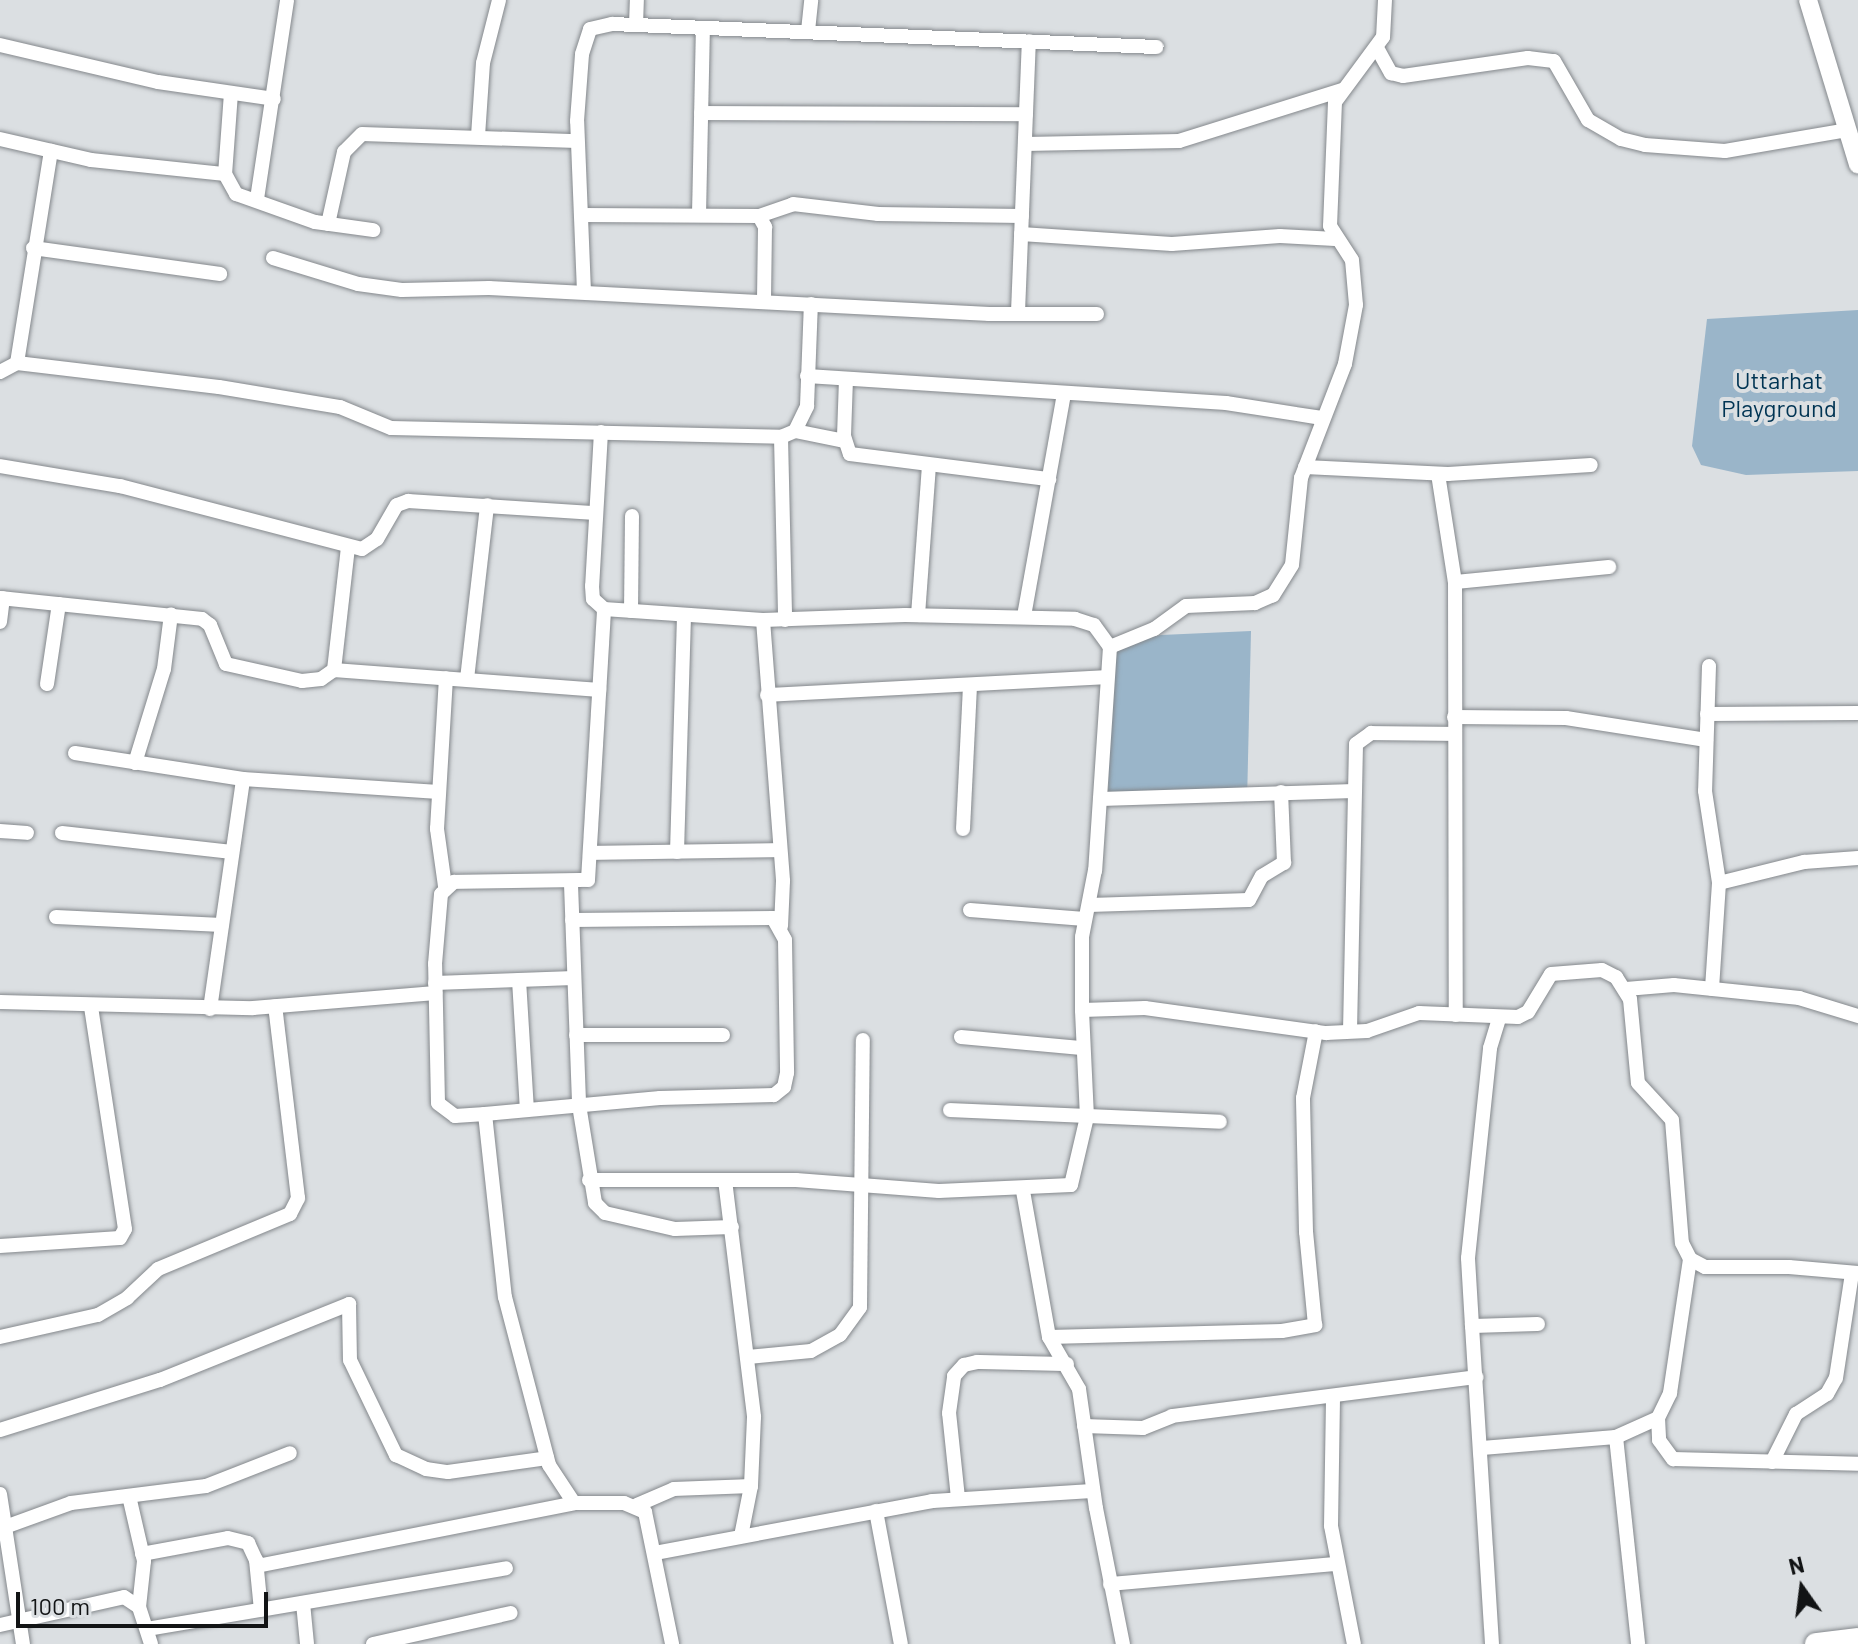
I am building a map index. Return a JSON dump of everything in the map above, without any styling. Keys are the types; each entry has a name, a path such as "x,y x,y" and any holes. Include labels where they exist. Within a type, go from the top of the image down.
{"main road":[{"path":"1816,1644 1858,1639"}],"street":[{"path":"257,199 287,0"},
{"path":"478,136 483,63 499,0"},
{"path":"636,25 637,0"},
{"path":"808,31 811,0"},
{"path":"1110,647 1154,629 1186,606 1236,606 1273,595 1292,565 1305,467 1345,364 1356,305 1352,260 1335,239 1330,226 1331,134 1342,90 1377,48 1385,0"},
{"path":"1808,0 1858,165"},
{"path":"584,292 577,141 584,39 600,25 1157,47"},
{"path":"699,215 703,28"},
{"path":"1018,312 1029,41"},
{"path":"1377,48 1391,73 1403,76 1528,58 1554,61 1588,120 1621,139 1645,145 1725,151 1848,130"},
{"path":"2,50 274,99"},
{"path":"1025,144 1179,141 1342,90"},
{"path":"231,93 225,174 236,194 328,224 373,230"},
{"path":"701,113 1026,114"},
{"path":"328,224 344,152 362,134 577,141"},
{"path":"0,139 51,151 225,174"},
{"path":"17,363 33,248 51,151"},
{"path":"581,215 759,216 793,204 878,214 1022,216"},
{"path":"759,216 765,227 764,302"},
{"path":"1021,234 1172,244 1280,236 1335,239"},
{"path":"33,248 220,274"},
{"path":"273,258 358,284 402,290 584,292 1097,314"},
{"path":"785,620 788,434 807,406 811,304"},
{"path":"0,372 17,363 212,386 340,407 391,428 788,434 844,441"},
{"path":"807,376 1264,406 1322,418"},
{"path":"846,379 844,441 850,454 1049,479"},
{"path":"1024,616 1064,394"},
{"path":"589,1180 725,1180 1023,1191 1062,1187 1076,1179 1087,1117 1082,1010 1087,912 1100,799 1110,647 1094,625 1024,616 918,615 763,620 604,609 593,599 592,586 601,432"},
{"path":"1305,467 1438,474 1591,465"},
{"path":"0,466 120,486 348,547 370,546 389,514 408,501 596,513"},
{"path":"918,615 929,466"},
{"path":"1438,474 1455,582 1454,717 1459,862 1456,1015"},
{"path":"467,679 487,505"},
{"path":"631,611 632,516"},
{"path":"334,670 348,547"},
{"path":"1455,582 1609,567"},
{"path":"0,622 2,598 171,614 210,625 219,653 237,670 302,681 321,679 334,670 599,690"},
{"path":"47,684 59,604"},
{"path":"445,886 454,882 571,884 588,880 592,853 604,609"},
{"path":"135,763 164,669 171,614"},
{"path":"677,852 684,615"},
{"path":"446,678 438,853 445,886 435,988 438,1103 444,1113 455,1116 579,1105 774,1095 784,1087 786,975 763,620"},
{"path":"1709,666 1705,791 1719,883 1712,989"},
{"path":"767,695 970,687 1107,677"},
{"path":"963,829 970,687"},
{"path":"1707,714 1858,713"},
{"path":"1454,717 1566,718 1706,740"},
{"path":"1350,1031 1356,744 1361,737 1455,734"},
{"path":"75,753 243,779 439,792"},
{"path":"210,1009 243,779"},
{"path":"1100,799 1355,791"},
{"path":"970,910 1087,912 1249,900 1262,876 1284,863 1281,792"},
{"path":"0,831 27,833"},
{"path":"62,833 232,852"},
{"path":"592,853 780,850"},
{"path":"1719,883 1804,862 1858,858"},
{"path":"571,884 579,1105 595,1203 605,1213 675,1229 732,1227"},
{"path":"56,917 222,925"},
{"path":"572,920 761,917 781,926"},
{"path":"1082,1010 1202,1013 1316,1031 1350,1031 1384,1025 1405,1015 1499,1018 1528,1012 1543,982 1564,970 1602,970 1626,989 1712,989 1799,998 1858,1016"},
{"path":"0,1002 210,1009 275,1006 519,980 574,978"},
{"path":"519,980 527,1110"},
{"path":"1626,989 1638,1083 1667,1113 1675,1132 1682,1243 1690,1259 1670,1393 1658,1418 1663,1453 1673,1459 1858,1464"},
{"path":"0,1337 98,1315 127,1298 158,1269 290,1214 297,1186 275,1006"},
{"path":"0,1246 120,1238 125,1229 91,1007"},
{"path":"1492,1644 1468,1258 1490,1048 1499,1018"},
{"path":"1049,1337 1282,1331 1315,1325 1303,1098 1316,1031"},
{"path":"576,1035 723,1035"},
{"path":"961,1037 1082,1048"},
{"path":"748,1357 811,1351 852,1322 863,1294 858,1185 863,1040"},
{"path":"950,1110 1220,1122"},
{"path":"485,1114 505,1297 547,1458 574,1503"},
{"path":"725,1180 748,1357 754,1433 751,1486 741,1536"},
{"path":"1023,1191 1049,1337 1079,1389 1093,1491 1123,1644"},
{"path":"1690,1259 1705,1267 1855,1273 1836,1378 1827,1394 1796,1414 1772,1462"},
{"path":"0,1430 160,1380 349,1304 350,1360 396,1455 426,1469 448,1472 547,1458"},
{"path":"1472,1326 1538,1324"},
{"path":"958,1498 949,1413 954,1376 977,1362 1067,1364"},
{"path":"1084,1426 1143,1428 1172,1416 1333,1399 1477,1377"},
{"path":"1333,1399 1336,1564 1354,1644"},
{"path":"1482,1448 1616,1437 1658,1418"},
{"path":"1616,1437 1638,1644"},
{"path":"5,1527 71,1503 206,1486 290,1453"},
{"path":"257,1566 574,1503 637,1505 674,1489 751,1486"},
{"path":"655,1553 958,1498 1093,1491"},
{"path":"0,1494 5,1527 4,1554 23,1644"},
{"path":"129,1496 142,1554 144,1590 139,1607 149,1637 261,1610 506,1568"},
{"path":"637,1505 645,1512 672,1644"},
{"path":"876,1511 901,1644"},
{"path":"142,1554 239,1539 253,1549 261,1610"},
{"path":"1110,1584 1336,1564"},
{"path":"0,1625 124,1597 139,1607"},
{"path":"303,1603 307,1644"},
{"path":"378,1643 511,1613"}],"green space":[{"name":"Uttarhat Playground","path":"1858,310 1858,471 1746,475 1701,465 1692,446 1707,319"},
{"path":"1251,631 1247,802 1108,801 1111,644 1161,635"}]}
